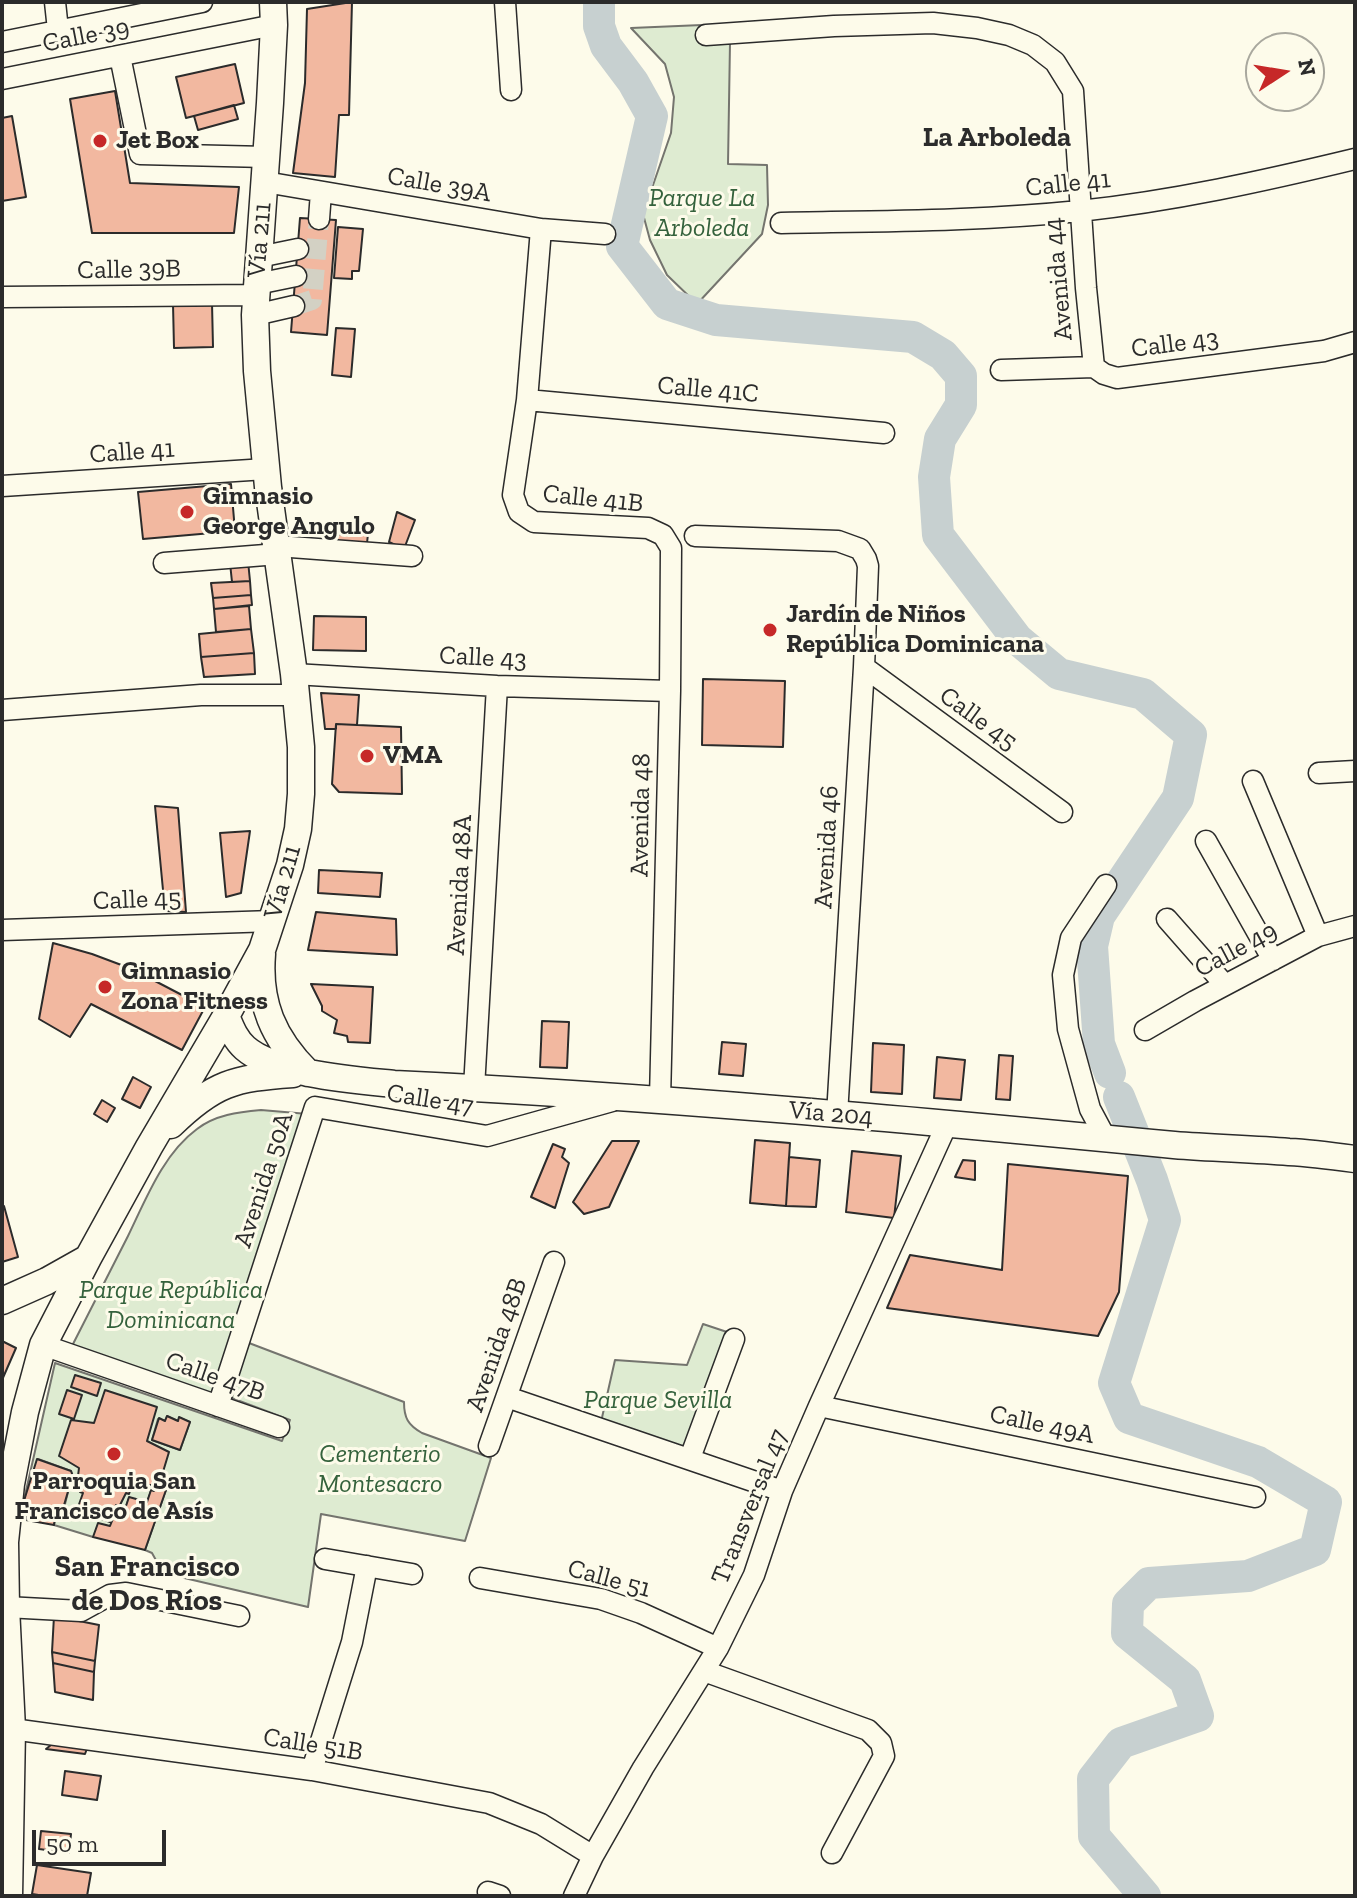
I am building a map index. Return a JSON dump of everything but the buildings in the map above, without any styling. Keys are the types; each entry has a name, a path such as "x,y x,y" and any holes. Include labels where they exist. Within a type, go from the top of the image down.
{"main road":[{"name":"Vía 211","path":"10,1896 12,1729 6,1607 6,1485 43,1345 149,1147 262,950 290,865 298,829 301,747 266,469 257,371 256,298 273,14"},
{"path":"262,950 266,1008 282,1043 308,1073"},
{"name":"Vía 204","path":"226,1016 233,1034 245,1048 263,1060 308,1073 394,1084 660,1099 1355,1159"},
{"path":"149,1147 192,1104 222,1085 255,1077 308,1073"},
{"path":"2,1301 88,1258"},
{"path":"2,1308 70,1292"}],"street":[{"path":"55,2 58,30"},
{"name":"Calle 39","path":"2,42 202,2"},
{"path":"505,2 511,90"},
{"name":"Calle 39","path":"2,79 120,56 273,14"},
{"name":"Avenida 44","path":"706,35 933,23 1009,35 1033,45 1055,62 1073,91 1094,367"},
{"name":"Calle 39A","path":"120,56 140,154 266,170 321,192 541,229 605,234"},
{"name":"Calle 41","path":"781,223 936,220 1080,211 1254,184 1355,159"},
{"path":"319,219 321,192"},
{"path":"527,400 541,229"},
{"path":"259,257 298,249"},
{"path":"256,298 296,276"},
{"name":"Calle 39B","path":"2,297 256,298"},
{"path":"256,298 294,306"},
{"name":"Calle 43","path":"1001,370 1094,367 1117,378 1324,351 1355,342"},
{"name":"Calle 41C","path":"527,400 884,433"},
{"name":"Calle 41B","path":"527,400 513,495 519,512 534,522 648,528 663,535"},
{"name":"Calle 41","path":"2,486 266,469"},
{"name":"Avenida 48","path":"660,1099 671,548 663,535"},
{"name":"Avenida 46","path":"695,536 838,541 860,549 866,559 864,667 837,1115"},
{"path":"164,563 278,550 412,556"},
{"name":"Calle 45","path":"864,667 1062,812"},
{"name":"Calle 43","path":"2,710 201,695 295,684 670,691"},
{"name":"Avenida 48A","path":"474,1088 497,686"},
{"path":"1319,773 1355,771"},
{"path":"1253,781 1318,936"},
{"path":"1206,841 1273,960"},
{"path":"1106,885 1071,938 1063,975 1068,1029 1090,1109 1112,1138"},
{"path":"1167,919 1225,985"},
{"name":"Calle 45","path":"2,930 273,921"},
{"name":"Calle 49","path":"1145,1030 1318,936 1355,926"},
{"name":"Calle 47","path":"315,1107 487,1136 627,1097"},
{"name":"Avenida 50A","path":"218,1406 315,1107"},
{"name":"Transversal 47","path":"574,1896 643,1768 718,1648 754,1575 782,1491 947,1124"},
{"name":"Avenida 48B","path":"489,1446 554,1262"},
{"path":"690,1458 734,1339"},
{"name":"Calle 47B","path":"43,1345 279,1427"},
{"path":"507,1397 782,1491"},
{"name":"Calle 49A","path":"819,1406 1255,1497"},
{"path":"325,1559 412,1574"},
{"path":"312,1770 352,1642 367,1566"},
{"name":"Calle 51","path":"480,1578 601,1599 641,1613 718,1648"},
{"path":"6,1607 81,1611 110,1595 126,1593 239,1616"},
{"path":"704,1671 868,1730 881,1743 884,1756 832,1853"},
{"name":"Calle 51B","path":"12,1729 312,1770 489,1803 541,1824 593,1856"}],"green space":[{"name":"Parque La Arboleda","path":"702,25 704,44 730,43 728,164 767,165 768,205 762,234 697,304 667,275 650,240 643,214 671,133 674,97 665,64 631,28"},
{"name":"Parque República Dominicana","path":"261,1110 308,1114 214,1397 72,1346 149,1192 174,1151 211,1120"},
{"name":"Parque Sevilla","path":"703,1324 727,1332 683,1451 601,1422 615,1360 687,1365"},
{"name":"Cementerio Montesacro","path":"249,1343 404,1402 408,1420 417,1430 491,1458 465,1541 321,1514 308,1607 163,1573 152,1553 145,1550 166,1490 158,1486 151,1491 147,1502 129,1498 122,1518 93,1537 54,1525 56,1511 63,1512 69,1488 73,1489 75,1482 71,1471 38,1459 23,1504 55,1363 282,1441 290,1420 229,1397","holes":["167,1416 178,1421 180,1418 190,1422 180,1450 152,1440 158,1419 165,1421"]}],"waterway":[{"path":"599,2 599,26 606,46 633,82 652,116 622,246 667,304 716,320 913,337 943,355 961,376 961,405 940,439 934,477 938,535 1017,639 1059,674 1143,694 1191,735 1178,798 1099,916 1092,946 1099,1044 1110,1073"},
{"path":"1119,1097 1165,1220 1114,1383 1129,1418 1258,1462 1326,1502 1315,1550 1248,1576 1149,1583 1128,1604 1127,1633 1185,1680 1198,1716 1121,1743 1093,1779 1094,1836 1145,1896"}],"tunnel":[{"path":"294,306 312,300 319,219"}],"place":[{"name":"Jet Box","path":"100,141"},
{"name":"Gimnasio George Angulo","path":"187,512"},
{"name":"Jardín de Niños República Dominicana","path":"770,630"},
{"name":"VMA","path":"367,756"},
{"name":"Gimnasio Zona Fitness","path":"105,987"},
{"name":"Parroquia San Francisco de Asís","path":"114,1454"}],"district":[{"name":"La Arboleda","path":"997,138"},
{"name":"San Francisco de Dos Ríos","path":"147,1584"}]}
